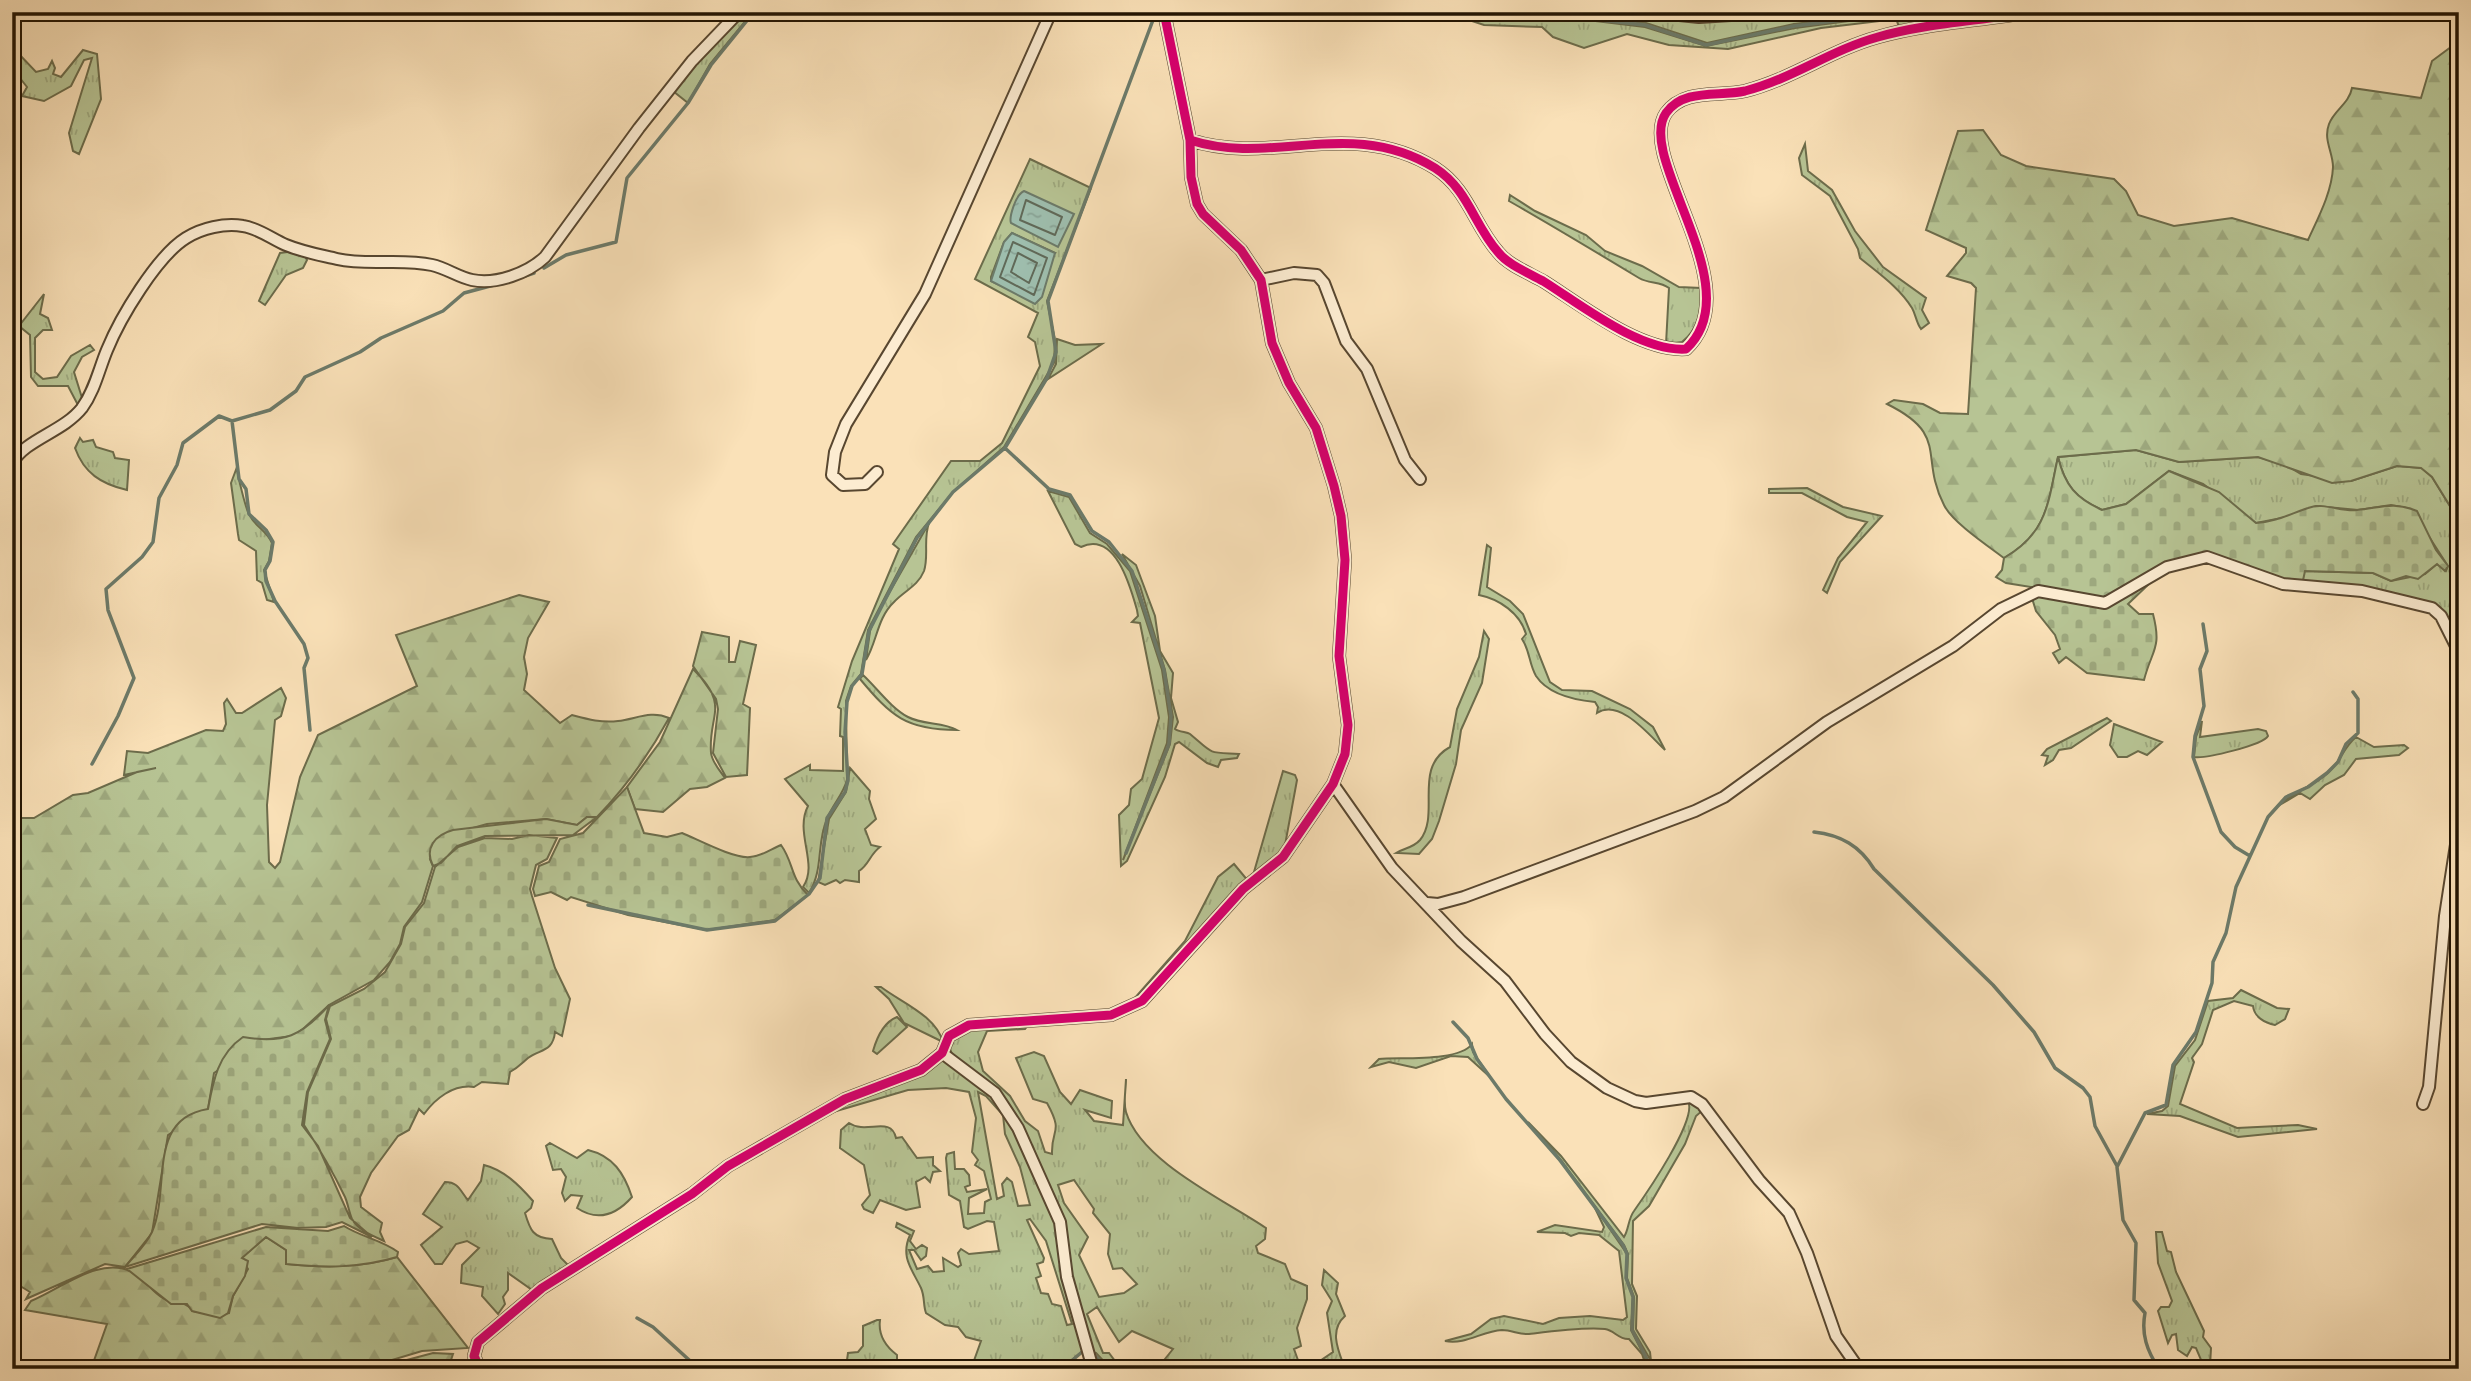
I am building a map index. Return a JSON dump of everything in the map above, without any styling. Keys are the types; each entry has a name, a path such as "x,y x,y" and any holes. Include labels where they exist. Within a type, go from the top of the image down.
{"street":[{"path":"12,463 26,447 60,428 81,408 101,371 112,339 132,306 175,247 200,232 222,225 246,226 304,252 365,263 415,262 434,265 470,279 486,281 531,269 545,257 692,61 739,12"},
{"path":"877,472 865,484 857,487 843,485 832,475 835,452 846,424 925,294 1051,12"},
{"path":"480,1369 474,1356 478,1342 542,1288 692,1194 728,1166 845,1099 922,1070 942,1053 949,1036 969,1025 1111,1014 1142,1001 1235,897 1283,857 1334,783 1342,766 1348,740 1339,656 1345,560 1341,516 1316,428 1289,383 1272,343 1261,280 1241,250 1203,214 1197,204 1191,177 1190,139 1164,12"},
{"path":"1650,12 1699,17 1779,12"},
{"path":"1190,139 1208,146 1251,148 1353,142 1381,146 1418,158 1453,182 1500,256 1612,324 1653,342 1686,348 1699,332 1707,299 1697,243 1662,148 1662,123 1675,102 1690,96 1744,91 1802,70 1876,37 2030,12"},
{"path":"1261,280 1294,273 1317,275 1324,282 1346,341 1367,369 1405,460 1420,479"},
{"path":"1427,903 1438,904 1464,897 1557,865 1724,797 1827,722 1953,646 2001,609 2038,591 2105,603 2167,567 2207,557 2283,584 2362,591 2432,608 2441,616 2459,652"},
{"path":"1334,783 1377,849 1461,942 1506,981 1556,1047 1588,1076 1635,1101 1646,1103 1691,1097 1702,1104 1759,1180 1789,1213 1807,1253 1836,1336 1859,1369"},
{"path":"2423,1104 2428,1087 2445,916 2459,825"},
{"path":"942,1053 995,1093 1018,1128 1060,1222 1067,1277 1093,1369"}],"green space":[{"path":"742,12 753,12 710,64 688,103 673,91 694,63"},
{"path":"1445,12 1480,12 1502,17 1554,16 1645,27 1706,46 1795,28 1895,15 1897,19 1821,28 1728,49 1669,45 1627,34 1584,48 1553,37 1542,27 1484,25"},
{"path":"1495,12 1625,12 1700,19 1791,13 1893,12 1794,24 1707,43 1646,23 1554,13"},
{"path":"1917,12 1989,12 1899,27 1895,15"},
{"path":"2459,41 2459,508 2450,506 2432,477 2421,468 2397,466 2351,481 2332,483 2258,457 2179,462 2136,450 2058,457 2048,502 2038,527 2030,538 2004,558 1954,519 1937,488 1926,437 1907,415 1887,404 1894,400 1923,404 1940,413 1968,414 1976,288 1971,283 1947,276 1966,253 1966,248 1926,230 1958,131 1983,130 2001,155 2026,166 2114,179 2126,191 2138,215 2174,226 2232,218 2308,240 2324,205 2332,176 2333,162 2327,130 2352,88 2421,98 2432,61"},
{"path":"83,50 97,54 101,99 79,154 73,151 69,133 92,58 84,60 71,86 44,101 22,96 27,87 12,68 12,58 19,54 36,72 48,69 52,61 55,68 53,74 61,77"},
{"path":"1805,144 1808,171 1832,190 1855,231 1883,267 1926,298 1922,310 1929,323 1921,329 1912,308 1901,293 1860,258 1858,249 1830,196 1802,175 1799,158"},
{"path":"1030,159 1091,188 1047,301 1055,340 1054,363 1004,447 953,492 916,537 868,630 861,674 851,686 846,701 847,780 824,828 817,875 809,893 803,887 809,868 804,837 804,816 808,806 785,779 810,765 810,770 843,771 841,709 838,707 852,661 899,549 893,544 951,461 980,461 1002,443 1040,366 1035,342 1028,337 1038,313 975,279","holes":["1012,233 1055,253 1004,287 991,281 1004,242"]},
{"path":"1510,195 1535,211 1586,235 1605,251 1642,266 1679,287 1701,288 1700,311 1696,325 1688,337 1682,342 1666,344 1669,288 1639,278 1509,201"},
{"path":"295,251 304,254 307,260 303,268 286,275 265,305 259,301 280,253"},
{"path":"44,294 40,314 48,318 52,330 43,330 35,338 35,372 43,379 57,377 71,356 90,345 94,350 82,357 74,372 83,401 79,407 68,386 38,386 31,377 30,335 19,326"},
{"path":"1057,339 1075,345 1102,344 1048,379 1056,364"},
{"path":"80,438 83,442 93,440 96,447 113,452 115,458 129,460 127,490 101,481 89,471 75,448"},
{"path":"2136,450 2179,462 2258,457 2286,465 2301,474 2351,481 2397,466 2422,468 2432,477 2450,506 2459,508 2459,644 2435,607 2302,585 2304,571 2373,573 2391,581 2425,574 2437,564 2446,571 2448,566 2411,509 2391,505 2358,510 2316,506 2287,517 2256,523 2203,484 2169,471 2126,504 2102,510 2085,501 2073,490 2064,476 2058,457"},
{"path":"2058,457 2064,476 2073,490 2085,501 2102,510 2126,504 2169,471 2219,492 2256,523 2314,506 2351,510 2401,506 2417,511 2436,550 2448,566 2445,571 2437,564 2418,579 2406,576 2391,581 2373,573 2305,571 2302,585 2200,556 2106,599 2006,583 1996,577 2002,570 2004,558 2030,538 2038,527 2048,502"},
{"path":"237,467 248,513 272,543 269,561 264,570 274,602 267,600 262,583 257,580 256,551 239,540 231,483"},
{"path":"1807,488 1843,507 1882,516 1840,562 1827,593 1823,590 1838,558 1867,522 1847,517 1802,493 1769,493 1769,489"},
{"path":"1048,491 1069,497 1090,533 1107,544 1130,571 1162,670 1169,717 1167,743 1123,860 1170,744 1173,717 1165,670 1140,586 1122,554 1136,565 1155,616 1160,651 1173,673 1171,698 1178,722 1175,729 1190,734 1212,751 1239,754 1237,758 1221,760 1218,767 1207,763 1179,742 1175,744 1165,777 1127,861 1121,866 1119,815 1129,805 1131,789 1142,779 1159,718 1140,623 1132,622 1138,616 1125,575 1112,553 1103,547 1093,544 1081,547 1075,544"},
{"path":"929,523 924,571 915,584 888,608 866,660 870,631 876,616"},
{"path":"1487,545 1491,548 1487,587 1510,601 1523,614 1550,682 1562,690 1592,691 1630,709 1653,727 1665,750 1625,714 1615,710 1597,713 1595,702 1562,695 1541,682 1536,676 1522,639 1526,634 1519,620 1501,604 1479,595"},
{"path":"2151,582 2128,604 2139,614 2153,614 2156,626 2155,648 2144,680 2087,673 2066,657 2059,663 2053,653 2060,649 2055,635 2036,611 2031,595 2093,604"},
{"path":"519,595 549,602 528,638 524,657 527,674 524,690 560,723 572,715 606,721 650,715 669,718 636,770 597,817 587,817 577,825 546,819 487,824 473,828 430,859 433,866 422,902 404,927 400,944 390,962 374,980 329,1005 292,1036 262,1040 214,1073 208,1109 168,1135 152,1233 125,1267 105,1264 26,1299 30,1292 12,1281 12,818 34,818 73,795 88,793 136,772 124,775 127,751 148,753 206,730 223,731 226,724 224,703 227,699 236,713 242,713 281,688 286,698 281,716 275,720 267,805 269,862 275,868 280,862 300,777 318,735 417,686 396,635"},
{"path":"1484,631 1489,639 1482,683 1461,730 1456,764 1432,839 1419,854 1396,853 1417,843 1426,829 1432,767 1439,756 1450,747 1457,709 1479,657"},
{"path":"702,632 729,637 729,662 735,662 740,641 756,645 743,704 750,708 747,775 726,777 713,753 718,709 716,699 693,666"},
{"path":"693,669 705,682 715,702 711,753 725,778 707,787 690,789 663,812 635,809 627,787 660,742"},
{"path":"863,675 908,717 957,730 925,727 901,718 871,692 860,679"},
{"path":"2107,718 2111,721 2071,748 2059,750 2053,760 2045,765 2048,756 2042,755 2047,749"},
{"path":"2202,721 2200,737 2258,729 2266,731 2268,736 2264,740 2233,751 2194,757 2196,737"},
{"path":"2114,724 2162,742 2147,755 2138,751 2127,757 2118,757 2110,745"},
{"path":"2356,737 2374,747 2404,745 2408,748 2399,755 2356,759 2344,775 2325,785 2310,799 2300,793 2278,806 2329,772"},
{"path":"850,768 870,791 869,799 876,819 865,829 871,845 880,847 859,871 859,882 845,880 840,883 836,880 825,885 818,882 829,819 846,792"},
{"path":"1283,771 1295,775 1297,780 1283,856 1255,876 1254,872"},
{"path":"627,787 644,833 667,837 682,833 743,857 759,855 781,845 798,883 808,895 775,920 707,930 628,915 571,897 567,900 551,892 535,896 533,889 539,866 549,862 560,839 583,833"},
{"path":"587,817 597,817 573,835 485,836 457,846 441,863 433,866 430,853 433,843 441,835 453,830 546,819 577,825"},
{"path":"529,835 557,838 547,859 536,865 530,889 555,968 570,999 562,1036 555,1032 549,1047 510,1072 508,1084 482,1082 474,1087 459,1088 439,1098 424,1114 419,1109 409,1130 398,1136 371,1173 360,1197 361,1207 382,1223 380,1232 384,1241 355,1223 336,1178 304,1125 308,1092 331,1039 326,1019 330,1006 364,989 385,972 401,944 405,927 424,903 435,867 458,847 485,838 512,839"},
{"path":"1234,864 1249,882 1141,1000 1133,1000 1185,941 1218,877"},
{"path":"876,987 881,987 917,1010 933,1024 943,1042 904,1023 889,999"},
{"path":"2241,990 2277,1008 2289,1009 2285,1019 2275,1025 2271,1024 2258,1016 2253,1006 2234,1001 2213,1010 2202,1044 2192,1058 2194,1062 2180,1104 2237,1128 2298,1125 2317,1129 2238,1137 2180,1116 2147,1114 2162,1111 2168,1106 2175,1066 2195,1040 2208,1001 2233,998"},
{"path":"329,1005 325,1020 330,1039 307,1092 302,1125 318,1146 350,1218 372,1237 342,1222 326,1227 298,1228 262,1224 125,1267 152,1232 168,1141 176,1126 189,1115 208,1109 218,1069 228,1051 243,1037 281,1038 301,1031"},
{"path":"897,1017 907,1027 877,1054 873,1051 879,1035 888,1022"},
{"path":"1029,1024 1025,1029 987,1031 978,1052 983,1071 1010,1096 1025,1121 1038,1131 1045,1152 1052,1154 1055,1120 1047,1103 1033,1099 1016,1058 1034,1052 1044,1056 1060,1092 1071,1104 1080,1090 1112,1101 1111,1118 1085,1110 1094,1121 1123,1125 1125,1097 1126,1112 1148,1147 1186,1178 1266,1228 1265,1239 1256,1246 1258,1253 1285,1264 1291,1279 1307,1286 1307,1299 1297,1328 1301,1346 1294,1349 1299,1363 1307,1369 1157,1369 1173,1349 1132,1331 1119,1342 1097,1307 1087,1314 1103,1353 1109,1353 1121,1369 1111,1369 1096,1353 1090,1352 1068,1269 1064,1228 1011,1108 952,1054 949,1046 953,1038 970,1029","holes":["1074,1180 1094,1209 1093,1213 1110,1234 1108,1254 1113,1269 1122,1268 1137,1284 1124,1293 1099,1297 1079,1255 1088,1237 1064,1203 1058,1185"]},
{"path":"1472,1044 1473,1052 1490,1077 1468,1057 1451,1056 1416,1068 1389,1062 1371,1067 1379,1059 1428,1058 1455,1054"},
{"path":"942,1056 1006,1109 1054,1210 1084,1350 1061,1369 971,1369 981,1341 966,1337 958,1327 945,1325 926,1313 922,1291 907,1256 910,1235 896,1227 897,1223 914,1231 910,1241 916,1249 922,1245 927,1248 926,1256 921,1260 914,1250 909,1250 917,1269 928,1266 933,1272 944,1271 943,1258 958,1267 961,1265 958,1253 961,1249 969,1254 999,1251 994,1222 987,1221 968,1229 964,1227 960,1201 949,1195 946,1158 947,1154 954,1152 955,1169 964,1169 969,1175 970,1185 965,1187 967,1192 987,1189 969,1198 968,1214 984,1213 985,1202 991,1199 984,1171 975,1165 978,1160 972,1152 976,1118 969,1092 946,1088 908,1090 833,1112 805,1127 846,1100","holes":["978,1092 986,1096 1003,1115 1005,1134 1020,1167 1030,1205 1018,1206 1012,1182 1007,1178 1002,1184 1004,1196 997,1199","1030,1219 1046,1241 1072,1324 1067,1325 1061,1306 1052,1304 1048,1294 1041,1293 1036,1278 1041,1276 1037,1264 1043,1262 1044,1258 1027,1220"]},
{"path":"1688,1101 1703,1110 1696,1116 1685,1144 1649,1206 1633,1221 1632,1284 1637,1296 1636,1329 1650,1352 1651,1361 1633,1330 1634,1297 1627,1278 1628,1254 1624,1245 1560,1159 1528,1122 1561,1156 1624,1237 1632,1214 1678,1139 1689,1110"},
{"path":"849,1123 863,1127 889,1128 896,1138 902,1137 917,1158 933,1157 933,1165 940,1171 933,1172 930,1182 925,1177 916,1182 920,1207 906,1210 880,1200 873,1213 864,1209 862,1205 870,1195 864,1165 840,1148 841,1130"},
{"path":"550,1143 577,1158 588,1150 604,1156 621,1173 632,1197 620,1208 606,1215 592,1215 577,1208 582,1196 571,1195 565,1201 562,1193 566,1177 561,1169 553,1170 546,1146"},
{"path":"484,1165 511,1179 533,1201 531,1208 525,1213 531,1228 536,1235 552,1239 561,1258 571,1268 535,1292 508,1273 508,1290 503,1297 505,1304 498,1314 482,1296 483,1287 461,1283 462,1265 479,1248 467,1241 456,1244 442,1264 435,1264 421,1245 442,1227 423,1214 445,1182 456,1185 468,1200 481,1181"},
{"path":"1594,1206 1627,1254 1626,1278 1633,1297 1631,1330 1651,1369 1647,1369 1642,1354 1629,1339 1605,1329 1526,1334 1502,1330 1467,1340 1445,1341 1471,1334 1491,1319 1504,1316 1543,1324 1559,1318 1590,1316 1623,1320 1627,1317 1619,1251 1599,1235 1579,1233 1571,1236 1565,1233 1537,1232 1555,1225 1602,1232 1604,1227"},
{"path":"344,1226 392,1248 398,1252 397,1257 342,1266 286,1264 286,1250 266,1237 242,1258 248,1261 245,1276 233,1296 228,1313 220,1318 192,1311 187,1304 171,1304 127,1269 266,1227 328,1231"},
{"path":"2156,1232 2162,1232 2167,1251 2171,1252 2176,1272 2204,1331 2203,1337 2211,1348 2210,1366 2204,1367 2196,1348 2192,1347 2187,1356 2178,1350 2176,1334 2172,1335 2168,1343 2158,1311 2161,1307 2169,1307 2172,1301 2158,1263"},
{"path":"266,1237 286,1250 287,1264 342,1266 397,1257 468,1348 422,1351 362,1369 91,1369 107,1324 25,1310 31,1301 81,1275 95,1270 121,1268 134,1273 163,1298 186,1305 193,1311 214,1315 229,1313 233,1296 248,1269 241,1258"},
{"path":"1324,1270 1338,1283 1336,1294 1345,1316 1337,1327 1336,1334 1337,1347 1344,1366 1342,1369 1323,1369 1320,1361 1333,1352 1327,1313 1332,1301 1322,1285"},
{"path":"880,1320 883,1340 897,1355 897,1362 910,1369 853,1369 847,1360 848,1353 858,1352 863,1346 863,1326"},
{"path":"433,1353 453,1354 448,1369 373,1369"}],"water":[{"path":"1024,191 1074,214 1058,247 1011,223 1015,202"},
{"path":"1012,233 1055,253 1042,297 1035,304 991,281 1004,242"}],"waterway":[{"path":"544,268 566,255 616,242 627,178 688,103 711,65 754,12"},
{"path":"588,905 707,930 775,921 809,894 820,878 827,818 845,792 848,780 845,732 847,702 852,686 862,674 869,631 917,538 953,492 1005,448 1047,378 1056,352 1048,301 1156,12"},
{"path":"1487,12 1502,16 1554,15 1645,25 1706,45 1794,26 1908,12"},
{"path":"525,276 534,273"},
{"path":"310,730 304,668 308,658 304,644 275,601 266,581 265,570 270,561 273,542 266,530 249,514 246,489 239,479 232,421 270,410 296,391 305,377 360,352 381,338 443,311 464,293 494,285"},
{"path":"92,764 118,716 134,678 108,610 106,589 142,557 153,542 159,498 177,465 183,443 219,416 232,421"},
{"path":"1005,448 1049,489 1070,495 1092,531 1109,542 1132,571 1164,670 1171,716 1169,744 1126,853"},
{"path":"2203,624 2207,651 2200,669 2204,706 2195,736 2193,757 2221,832 2235,847 2250,856"},
{"path":"2159,1369 2146,1342 2145,1313 2134,1300 2136,1243 2123,1220 2117,1167 2145,1113 2166,1105 2173,1065 2196,1032 2212,983 2213,962 2226,933 2236,887 2268,817 2286,797 2308,787 2327,773 2338,762 2346,744 2358,733 2358,699 2353,692"},
{"path":"1814,832 1841,839 1856,848 1874,869 1993,985 2034,1032 2055,1068 2083,1088 2090,1097 2095,1126 2117,1166"},
{"path":"1453,1022 1468,1038 1477,1059 1506,1099 1559,1159 1623,1245 1627,1254 1626,1278 1633,1297 1632,1330 1652,1369"},
{"path":"637,1318 653,1327 699,1369"},
{"path":"1062,1369 1082,1352"},
{"path":"1092,1353 1109,1369"}],"cycle path":[{"path":"480,1369 474,1356 478,1342 542,1288 692,1194 728,1166 845,1099 921,1070 942,1053 949,1036 969,1025 1111,1015 1142,1001 1243,889 1283,857 1333,784 1345,754 1348,725 1339,656 1345,560 1341,516 1316,428 1289,383 1272,343 1261,280 1241,250 1203,214 1197,204 1191,177 1190,140 1164,12"},
{"path":"1190,140 1221,147 1251,148 1342,143 1373,145 1404,153 1435,168 1455,186 1490,242 1507,261 1630,335 1668,348 1686,349 1703,323 1706,293 1701,259 1665,160 1661,134 1666,113 1673,105 1692,97 1735,93 1762,86 1844,49 1897,32 2030,12"}]}
